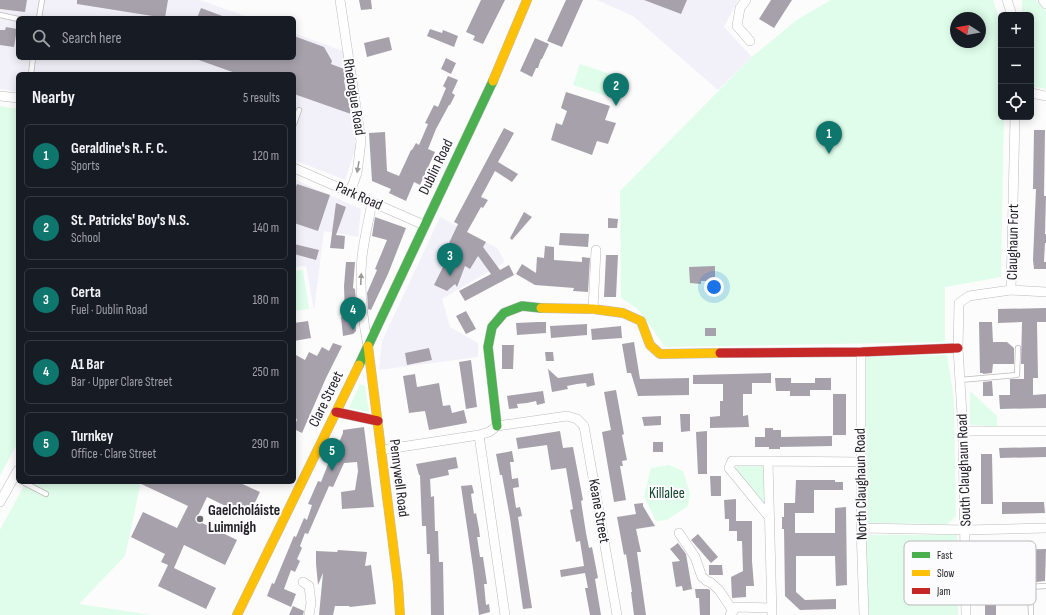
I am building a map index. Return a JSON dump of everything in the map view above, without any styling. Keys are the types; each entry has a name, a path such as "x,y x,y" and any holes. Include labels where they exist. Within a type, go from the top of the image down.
{"main road":[{"name":"Dublin Road","path":"368,346 490,87 527,0"},
{"path":"497,426 488,347 492,327 504,313 522,306 550,309 593,308 622,313 641,321 650,345 660,354 861,352 958,348"},
{"name":"Clare Street","path":"237,615 368,346"},
{"name":"Pennywell Road","path":"368,346 398,584 400,615"},
{"path":"336,412 378,421"}],"street":[{"name":"Rhebogue Road","path":"340,0 361,141 357,173 350,192"},
{"path":"746,0 740,8 737,26 750,40"},
{"path":"1043,0 1046,4"},
{"path":"1034,94 1046,96"},
{"path":"0,96 16,98"},
{"name":"Claughaun Fort","path":"958,348 959,303 969,296 1012,290 1015,120"},
{"name":"Park Road","path":"296,169 424,225"},
{"path":"368,346 362,318 361,289 362,257 372,202"},
{"path":"593,308 596,250"},
{"path":"1012,290 1046,292"},
{"name":"South Claughaun Road","path":"958,348 963,431 966,541"},
{"name":"North Claughaun Road","path":"861,352 861,528 864,615"},
{"name":"Keane Street","path":"497,426 567,416 576,419 584,426 617,615"},
{"path":"382,450 479,435 489,432 497,426"},
{"path":"963,431 1046,431"},
{"path":"479,435 505,615"},
{"path":"770,518 729,468 732,461 861,462"},
{"path":"679,533 695,557 702,577 719,590 731,613 736,607 772,612 768,461"},
{"path":"0,502 16,477"},
{"path":"861,528 966,530 1046,528"},
{"path":"303,582 309,586 311,602 309,615"}],"lane":[{"path":"39,16 42,0"},
{"path":"0,15 16,19"},
{"path":"31,72 33,60"},
{"path":"296,118 299,110"},
{"path":"960,380 1017,375 1018,348"},
{"path":"27,484 46,494"},
{"path":"1036,587 1046,586"},
{"path":"1031,605 1031,615"}],"shaded area":[{"path":"0,0 200,0 245,16 16,16 16,60 296,60 296,34 343,51 354,123 355,150 345,180 296,161 296,72 16,72 16,92 0,89"},
{"path":"597,0 738,0 724,27 752,57 718,90 633,16"},
{"path":"296,180 361,209 358,237 324,231 314,311 306,266 296,267"},
{"path":"440,217 497,248 505,262 442,299 450,327 478,343 478,357 379,370 382,341"}],"green space":[{"path":"831,0 993,0 998,14 998,120 1004,120 1001,277 945,287 945,342 665,347 638,309 621,298 620,191 752,57 798,19"},
{"path":"1022,0 1036,0 1046,12 1046,89 1034,87 1034,12 1022,12"},
{"path":"580,64 620,77 613,98 573,85"},
{"path":"0,106 16,109 16,446 0,476"},
{"path":"303,270 309,309 296,311 296,271"},
{"path":"947,355 954,400 956,516 948,524 866,523 864,357"},
{"path":"360,384 365,386 369,412 349,408"},
{"path":"970,391 997,416 997,426 970,425"},
{"name":"Killalee","path":"669,465 683,471 690,493 688,506 667,520 656,521 644,496 651,468"},
{"path":"737,466 763,466 765,506 736,469"},
{"path":"25,484 141,484 125,556 79,604 152,615 0,615 0,530"},
{"path":"866,535 957,535 957,541 904,541 904,605 958,605 958,615 867,615"}],"building":[{"path":"0,0 27,0 25,12 0,9"},
{"path":"77,0 168,0 165,16 152,16 77,4"},
{"path":"359,0 371,0 372,9 361,10"},
{"path":"481,0 505,0 483,44 473,40 475,36 466,32"},
{"path":"566,0 583,0 562,47 547,41"},
{"path":"644,0 687,0 681,14"},
{"path":"771,0 792,0 774,28 759,19"},
{"path":"201,8 222,16 198,16"},
{"path":"6,27 16,29 14,47 0,45 0,30 5,30"},
{"path":"430,29 442,33 443,30 458,36 454,47 427,36"},
{"path":"296,37 324,47 332,61 331,64 344,69 344,81 351,114 296,95 296,72 232,72 199,60 296,60"},
{"path":"389,37 392,50 367,57 364,43"},
{"path":"535,38 549,44 538,68 536,68 532,77 520,71"},
{"path":"446,58 456,63 451,74 441,69"},
{"path":"448,76 458,80 452,93 455,95 436,129 428,149 435,152 420,185 414,182 406,201 389,193 391,189 372,181 369,133 385,132 387,171 399,176 411,150 416,143 419,145 428,124 425,123 434,105 438,107 446,88 443,86"},
{"path":"566,92 610,106 605,120 616,123 608,144 597,141 592,155 551,140 556,123 562,125 567,111 561,108"},
{"path":"504,128 514,133 498,162 518,174 512,182 495,171 481,197 488,200 483,208 481,207 467,232 486,242 483,247 500,270 509,265 514,275 465,301 459,291 491,274 478,256 470,269 465,266 457,287 455,284 447,291 434,285 445,263 453,266 461,249 449,243 458,224 454,222"},
{"path":"1034,130 1045,130 1044,196 1046,196 1046,243 1044,262 1046,262 1046,269 1034,269 1033,260 1036,189 1033,189"},
{"path":"297,184 330,195 318,231 296,224"},
{"path":"336,203 346,207 336,235 345,236 344,249 330,248"},
{"path":"524,212 532,217 512,240 510,238"},
{"path":"375,217 406,228 388,274 371,310 368,309 367,293 377,270 375,269 387,240 372,236"},
{"path":"608,218 618,219 617,228 608,228"},
{"path":"560,233 589,234 588,247 559,245"},
{"path":"296,244 319,250 316,260 296,255"},
{"path":"545,246 554,247 554,260 582,262 582,257 590,258 588,292 573,291 574,288 535,285 516,274 522,264 536,273 537,257 544,258"},
{"path":"606,255 618,255 616,297 604,297"},
{"path":"346,262 355,262 353,288 355,289 356,303 354,303 356,331 353,334 343,336 341,317 345,316 344,286"},
{"path":"715,266 715,281 701,281 701,284 690,283 689,267"},
{"path":"1046,308 1046,322 1037,322 1038,378 1033,378 1033,395 1046,394 1046,408 1000,409 999,395 1010,395 1010,379 1024,379 1024,364 1021,364 1022,322 998,323 998,309"},
{"path":"466,311 476,329 466,334 456,316"},
{"path":"308,321 311,338 296,341 296,323"},
{"path":"546,322 546,333 517,335 516,323"},
{"path":"979,322 992,322 993,342 1007,342 1014,348 1014,364 993,364 992,373 980,373"},
{"path":"587,324 587,335 551,338 550,326"},
{"path":"621,326 622,338 592,340 591,329"},
{"path":"705,328 716,328 716,336 705,336"},
{"path":"634,342 640,379 689,378 689,395 638,396 631,373 627,373 622,344"},
{"path":"333,343 342,346 302,433 296,430 296,355 305,360 309,352 317,356 322,347 329,351"},
{"path":"502,345 514,345 513,369 502,369"},
{"path":"429,348 432,360 407,365 405,353"},
{"path":"545,352 553,352 554,361 546,361"},
{"path":"471,360 477,407 466,409 459,362"},
{"path":"548,369 558,378 593,373 595,385 587,387 586,383 577,384 567,386 568,389 552,392"},
{"path":"771,373 771,383 752,383 752,394 743,394 743,416 748,415 749,427 710,428 710,417 720,416 720,401 723,401 723,384 693,384 693,375"},
{"path":"415,374 417,387 439,383 443,406 450,405 452,413 464,410 467,423 429,430 425,411 409,413 403,376"},
{"path":"775,378 791,378 791,383 815,383 815,378 831,378 831,390 810,390 810,396 790,396 790,391 776,391"},
{"path":"992,381 993,396 983,396 983,382"},
{"path":"616,390 627,460 622,461 623,466 620,466 626,500 614,502 602,432 611,430 604,392"},
{"path":"543,391 545,403 537,405 536,401 517,404 518,408 509,409 507,396"},
{"path":"833,394 846,394 846,435 833,435"},
{"path":"680,414 690,414 690,431 681,432"},
{"path":"661,416 661,425 644,426 642,417"},
{"path":"364,427 374,507 342,509 341,492 355,490 358,471 357,462 344,463 333,487 329,486 308,534 305,533 300,546 302,548 297,559 300,561 295,572 291,570 284,589 296,594 291,607 267,596 272,583 274,584 294,536 296,537 304,518 307,520 312,505 308,504 318,481 321,482 334,449 336,450 343,430"},
{"path":"765,428 781,430 781,437 832,436 832,446 780,447 780,449 755,447 755,437 765,437"},
{"path":"560,431 563,448 573,447 583,500 581,501 586,533 589,548 592,547 598,578 595,579 601,615 590,615 585,588 588,588 585,573 561,577 560,570 584,566 580,541 576,542 570,510 573,509 566,468 551,470 547,445 518,449 516,438"},
{"path":"707,431 707,474 698,474 696,432"},
{"path":"653,442 663,442 663,452 653,452"},
{"path":"1046,447 1046,457 1000,458 999,448"},
{"path":"512,451 514,462 510,462 512,479 518,478 519,487 513,488 516,508 520,507 522,516 518,517 532,608 523,609 510,518 502,475 500,475 496,454"},
{"path":"981,454 992,454 993,504 981,504"},
{"path":"456,457 458,468 448,470 449,475 430,479 431,497 434,496 435,531 438,531 439,562 443,562 444,615 431,615 430,554 427,554 426,526 422,526 420,475 416,464"},
{"path":"710,476 721,476 721,496 711,496"},
{"path":"796,480 835,480 835,482 843,482 843,490 814,490 814,513 795,513 795,533 835,533 835,508 846,507 847,585 836,586 835,556 796,556 796,592 805,600 836,599 836,609 800,610 785,596 784,529 782,529 782,517 784,517 784,503 795,503"},
{"path":"141,484 242,484 260,492 248,517 207,497 196,520 237,540 225,565 184,545 174,568 216,588 206,609 158,586 168,565 161,562 165,554 131,537 143,512 177,528 188,506"},
{"path":"472,485 474,493 471,494 474,514 476,513 480,537 477,537 480,557 483,557 487,584 484,584 486,605 489,604 490,612 479,615 461,486"},
{"path":"736,499 736,521 752,521 752,561 754,586 746,586 746,597 732,598 731,577 743,571 742,541 737,541 737,531 729,531 729,519 725,519 724,500"},
{"path":"1002,502 1044,502 1045,513 1002,514"},
{"path":"643,503 643,506 655,526 636,529 641,552 637,552 646,615 634,615 626,554 624,555 617,517 636,514 634,504"},
{"path":"698,534 718,557 711,563 691,540"},
{"path":"678,543 686,554 692,589 683,591 682,586 676,587 672,562 680,561 670,549"},
{"path":"1036,549 1046,549 1045,581 1036,582"},
{"path":"338,550 367,552 365,566 371,565 376,604 350,607 335,606 333,615 319,615 323,573 318,585 316,551 337,552"},
{"path":"709,565 722,565 723,575 709,575"},
{"path":"695,589 710,590 710,615 700,615 699,598 696,598"},
{"path":"985,605 996,605 996,615 985,615"},
{"path":"293,606 304,611 303,615 289,615"}],"traffic: fast":[{"path":"359,365 493,81"},
{"path":"497,426 488,347 492,327 504,313 522,306 541,308"}],"traffic: slow":[{"path":"493,81 527,0"},
{"path":"541,308 593,309 623,313 641,321 650,345 660,354 720,353"},
{"path":"368,346 398,584 400,615"},
{"path":"237,615 359,365"}],"traffic: jam":[{"path":"720,353 861,352 958,348"},
{"path":"336,412 378,421"}],"place":[{"name":"St. Patricks' Boy's N.S.","path":"616,106"},
{"name":"Geraldine's R. F. C.","path":"829,154"},
{"name":"Certa","path":"450,276"},
{"name":"A1 Bar","path":"353,330"},
{"name":"Turnkey","path":"332,471"},
{"name":"Gaelcholáiste Luimnigh","path":"200,519"}]}
